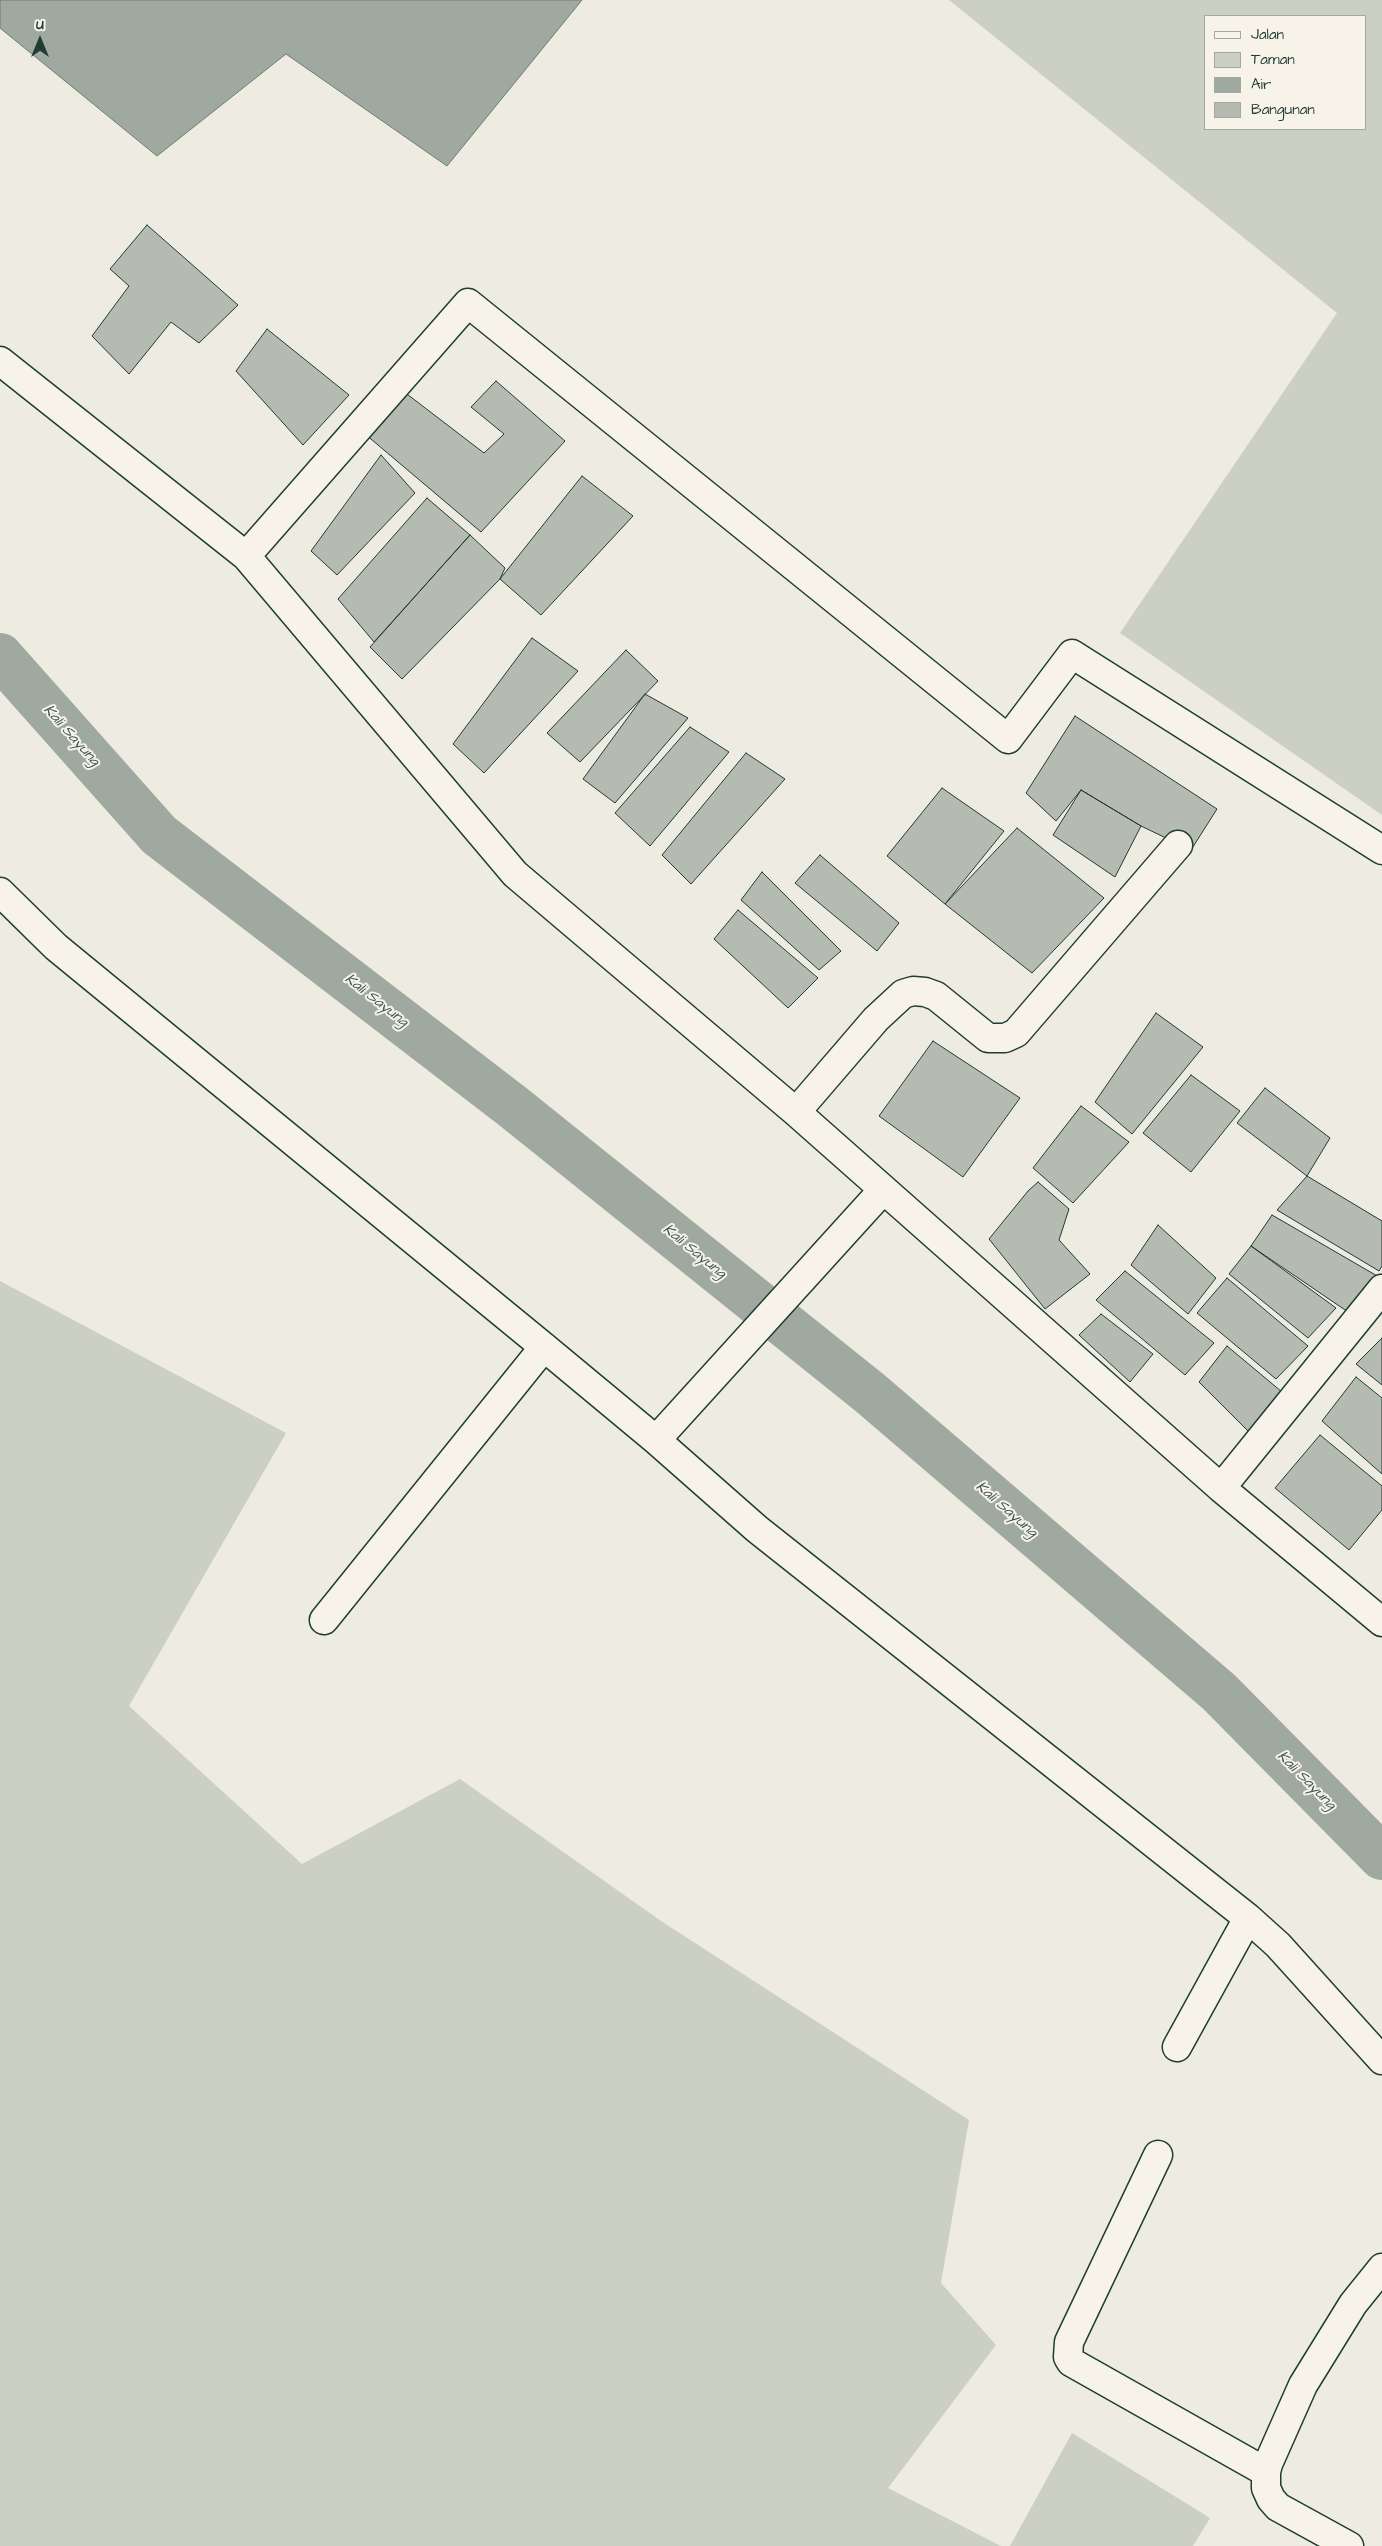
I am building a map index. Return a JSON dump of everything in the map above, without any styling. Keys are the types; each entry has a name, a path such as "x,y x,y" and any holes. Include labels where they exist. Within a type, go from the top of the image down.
{"street":[{"path":"246,556 468,303 1008,739 1072,654 1382,850"},
{"path":"0,361 246,556 514,874 796,1112 875,1199 1382,1622"},
{"path":"796,1112 876,1019 908,993 925,992 936,996 988,1038 1005,1038 1016,1032 1178,845"},
{"path":"0,892 56,947 544,1347 656,1440 757,1529 1248,1918 1278,1945 1382,2060"},
{"path":"656,1440 875,1199"},
{"path":"1221,1488 1382,1289"},
{"path":"324,1620 544,1347"},
{"path":"1177,2046 1248,1918"},
{"path":"1158,2155 1069,2342 1068,2357 1071,2362 1266,2472"},
{"path":"1349,2546 1278,2508 1266,2488 1266,2472 1303,2384 1353,2304 1382,2268"}],"green space":[{"path":"949,0 1382,0 1382,815 1120,633 1337,313"},
{"path":"0,1281 286,1433 129,1706 302,1864 460,1779 661,1921 969,2120 941,2283 996,2345 888,2488 1001,2546 0,2546"},
{"path":"1072,2433 1210,2518 1193,2546 1010,2546"}],"water":[{"path":"0,0 582,0 447,166 286,54 157,156 0,28"}],"building":[{"path":"147,225 238,305 199,343 171,322 129,374 92,336 129,286 110,269"},
{"path":"267,329 349,395 303,445 236,371"},
{"path":"496,381 565,441 481,532 365,434 403,391 484,453 504,434 471,407"},
{"path":"381,455 415,493 337,575 311,551"},
{"path":"582,476 633,516 541,615 500,579"},
{"path":"427,498 470,535 374,642 338,599"},
{"path":"470,535 505,568 500,579 402,679 370,647"},
{"path":"532,638 578,671 484,773 453,744"},
{"path":"626,650 658,681 580,762 547,733"},
{"path":"645,694 688,718 615,803 583,779"},
{"path":"1075,716 1217,809 1191,850 1141,826 1081,790 1056,821 1026,793"},
{"path":"690,727 729,752 650,846 615,813"},
{"path":"746,753 785,779 691,884 662,855"},
{"path":"942,788 1004,831 945,904 887,856"},
{"path":"1081,790 1141,826 1115,877 1053,835"},
{"path":"1017,828 1104,898 1032,973 945,904"},
{"path":"820,855 899,923 877,951 795,883"},
{"path":"762,872 841,951 819,970 741,900"},
{"path":"738,910 818,978 788,1008 714,939"},
{"path":"1156,1013 1203,1047 1132,1134 1095,1102"},
{"path":"933,1041 1020,1098 963,1177 879,1116"},
{"path":"1191,1075 1240,1111 1191,1172 1143,1133"},
{"path":"1265,1088 1330,1138 1307,1176 1237,1123"},
{"path":"1081,1106 1129,1142 1073,1203 1033,1168"},
{"path":"1307,1176 1382,1221 1382,1266 1379,1271 1277,1210"},
{"path":"1038,1182 1069,1209 1059,1240 1090,1274 1045,1309 989,1239 1028,1191"},
{"path":"1272,1215 1379,1277 1351,1314 1251,1246"},
{"path":"1158,1225 1216,1278 1188,1314 1131,1265"},
{"path":"1251,1246 1336,1308 1308,1338 1229,1274"},
{"path":"1125,1271 1214,1343 1185,1375 1096,1300"},
{"path":"1227,1278 1308,1346 1276,1379 1197,1313"},
{"path":"1101,1314 1153,1354 1130,1382 1079,1335"},
{"path":"1382,1338 1382,1385 1356,1364"},
{"path":"1227,1346 1288,1397 1254,1437 1199,1382"},
{"path":"1356,1377 1382,1398 1382,1474 1322,1421"},
{"path":"1320,1435 1382,1486 1382,1510 1349,1550 1275,1488"}],"waterway":[{"name":"Kali Sayung","path":"0,656 159,835 512,1106 870,1393 1219,1692 1382,1857"}]}
